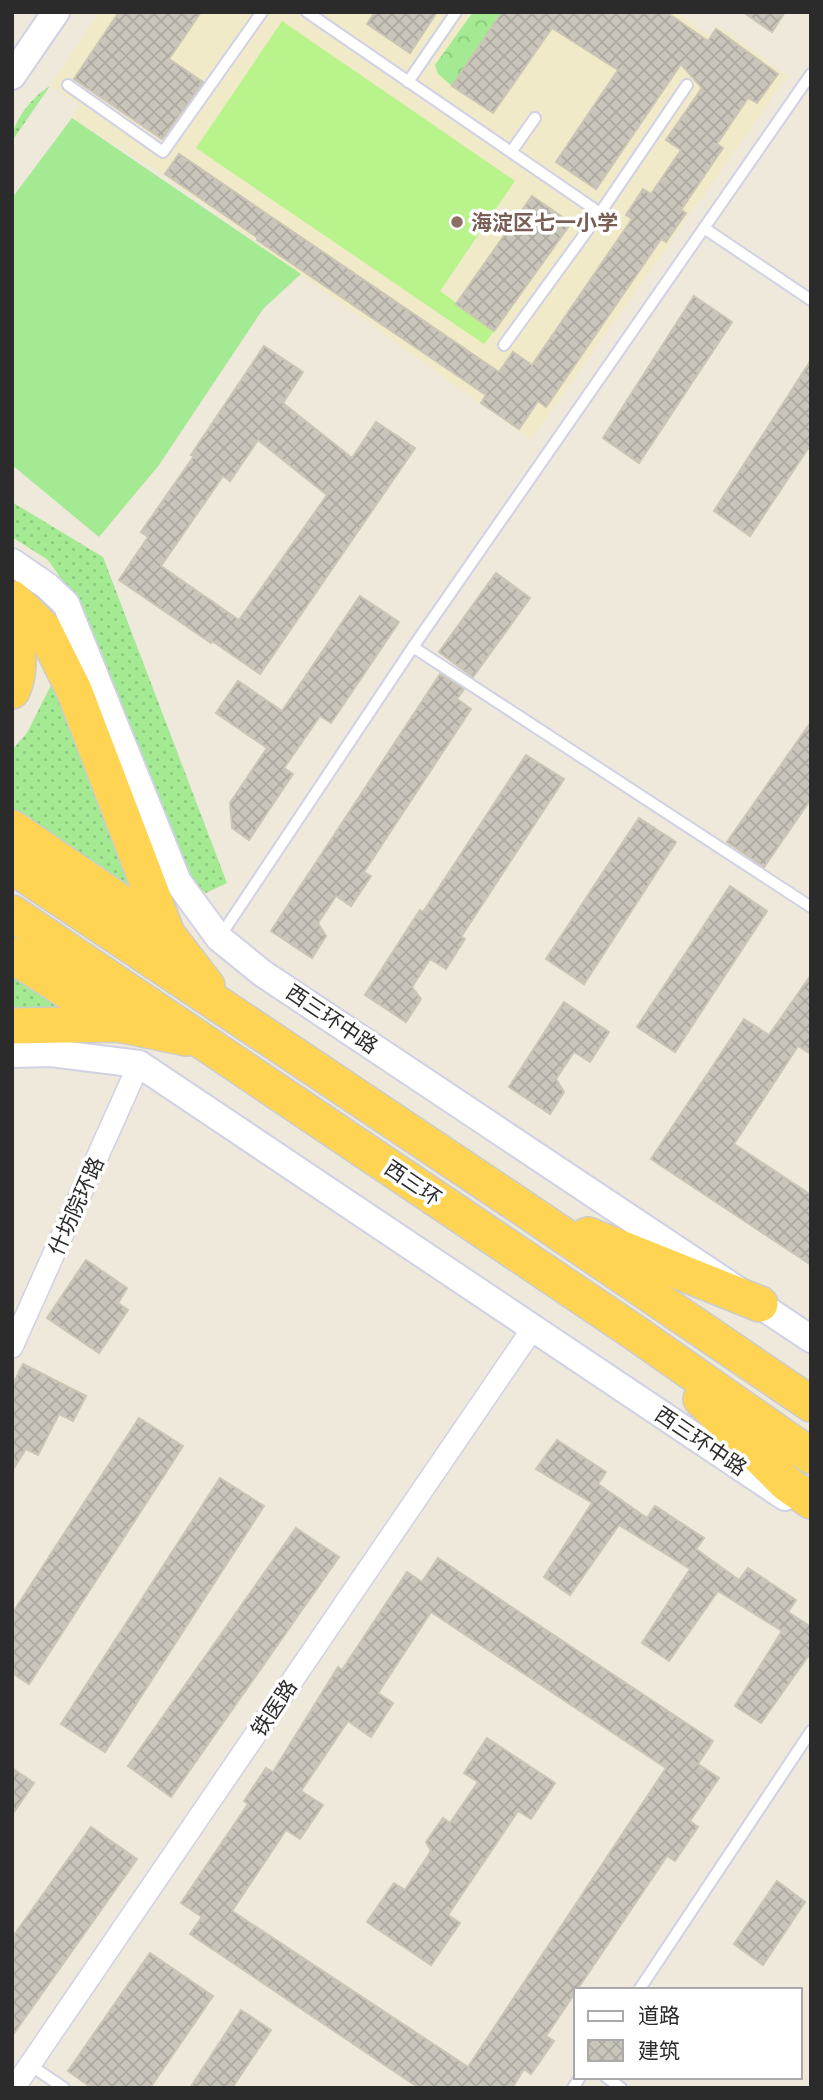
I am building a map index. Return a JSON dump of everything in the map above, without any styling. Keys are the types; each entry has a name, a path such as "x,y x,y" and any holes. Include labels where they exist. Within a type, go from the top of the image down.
{"highway":[{"path":"12,598 43,628 74,690 167,934 221,1006"},
{"path":"12,633 17,643 17,679 12,691"},
{"path":"12,828 167,934"},
{"name":"西三环","path":"12,866 527,1210 811,1404"},
{"name":"西三环","path":"12,913 631,1330 811,1457"},
{"path":"12,955 118,1024"},
{"path":"12,1026 118,1024 206,1043"},
{"path":"527,1210 760,1304"},
{"path":"631,1330 787,1484 811,1502"}],"street":[{"path":"12,76 56,12"},
{"name":"西三环中路","path":"12,562 47,586 66,604 178,882 219,938 262,972 811,1339"},
{"name":"西三环中路","path":"12,1054 51,1053 139,1064 811,1514"},
{"name":"什坊院环路","path":"12,1347 139,1064"},
{"name":"铁医路","path":"14,2088 533,1328"}],"lane":[{"path":"68,85 163,152 262,12"},
{"path":"307,12 600,213"},
{"path":"408,82 456,12"},
{"path":"219,938 413,646 811,74"},
{"path":"504,345 600,213 687,85"},
{"path":"511,152 535,118"},
{"path":"704,228 811,300"},
{"path":"413,646 811,907"},
{"path":"640,1988 811,1731"},
{"path":"30,2065 64,2088"}],"shaded area":[{"name":"海淀区七一小学","path":"99,12 675,12 711,37 719,26 788,76 531,440 156,170 72,118 79,105 50,86"}],"green space":[{"path":"473,12 502,12 452,86 438,74 435,65"},
{"path":"282,21 515,181 440,291 494,331 484,344 196,148"},
{"path":"50,86 12,141 20,117 37,96"},
{"path":"72,118 301,274 263,309 159,465 99,537 12,465 12,198"},
{"path":"12,502 103,557 227,883 206,893 192,884 75,598 48,560 12,537"},
{"path":"53,681 137,891 12,810 12,750 27,733"},
{"path":"12,977 61,1008 12,1009"}],"building":[{"path":"119,12 201,12 169,59 203,82 162,139 74,79"},
{"path":"375,12 437,12 410,53 367,24"},
{"path":"502,12 666,12 708,41 716,29 778,74 757,103 748,98 717,144 723,148 681,210 686,213 666,242 661,239 546,407 538,401 519,429 481,403 486,395 257,240 258,238 165,174 179,154 499,372 513,352 532,365 632,219 626,215 643,189 651,194 681,150 666,140 702,88 681,64 596,189 556,162 618,70 552,28 493,113 452,86"},
{"path":"743,12 785,12 772,32"},
{"path":"532,196 571,223 494,331 456,304"},
{"path":"694,296 732,322 639,463 603,438"},
{"path":"264,346 303,372 283,403 352,458 376,422 415,448 260,674 119,580 148,537 141,532 194,456 191,455","holes":["258,440 327,495 239,620 161,566 223,476 230,481"]},
{"path":"811,360 811,444 750,536 714,511"},
{"path":"496,573 530,598 473,677 439,652"},
{"path":"360,596 399,622 331,723 320,716 284,768 293,774 249,840 232,828 230,803 267,748 216,713 238,681 282,711"},
{"path":"440,674 464,689 457,699 471,709 364,872 371,876 351,906 336,896 318,923 326,936 312,958 271,931"},
{"path":"811,722 811,799 764,867 727,842"},
{"path":"526,755 564,779 461,937 465,939 446,969 430,959 412,987 421,999 406,1022 365,995"},
{"path":"639,818 676,842 584,984 546,959"},
{"path":"730,886 767,911 675,1052 637,1027"},
{"path":"811,975 811,1054 798,1046 734,1144 811,1195 811,1265 651,1159 744,1019 769,1035"},
{"path":"564,1002 609,1032 590,1062 574,1052 556,1079 564,1092 550,1114 509,1087"},
{"path":"86,1260 127,1288 118,1303 128,1310 99,1353 47,1318"},
{"path":"23,1364 86,1396 73,1421 59,1414 38,1455 26,1449 12,1471 12,1386"},
{"path":"139,1418 183,1446 29,1684 12,1673 12,1614"},
{"path":"557,1440 606,1472 598,1484 647,1518 655,1506 704,1538 696,1549 739,1580 748,1568 796,1600 788,1612 811,1627 811,1652 761,1723 735,1706 782,1631 718,1591 669,1661 642,1643 690,1569 619,1525 570,1595 544,1577 592,1503 536,1469"},
{"path":"220,1478 264,1506 105,1752 61,1724"},
{"path":"296,1528 339,1557 171,1797 128,1766"},
{"path":"438,1558 713,1741 698,1764 719,1778 690,1821 698,1827 675,1861 667,1856 578,1988 574,1988 574,1994 546,2036 554,2041 531,2074 524,2069 512,2088 419,2088 190,1934 202,1917 181,1903 248,1804 244,1801 266,1768 273,1772 338,1667 342,1670 407,1572 422,1582","holes":["431,1612 666,1768 468,2067 232,1911 286,1830 300,1839 323,1805 301,1791 348,1721 371,1737 393,1703 378,1693"]},
{"path":"487,1738 555,1783 531,1819 518,1811 448,1915 460,1923 431,1965 367,1922 394,1883 405,1890 431,1851 426,1842 443,1818 450,1823 478,1782 464,1773"},
{"path":"12,1768 34,1783 12,1815"},
{"path":"91,1827 137,1859 12,2036 12,1938"},
{"path":"777,1881 805,1902 763,1965 734,1944"},
{"path":"150,1953 213,1996 150,2088 92,2088 68,2071"},
{"path":"241,2010 271,2030 232,2088 190,2088"}],"place":[{"name":"海淀区七一小学","path":"457,222"}]}
